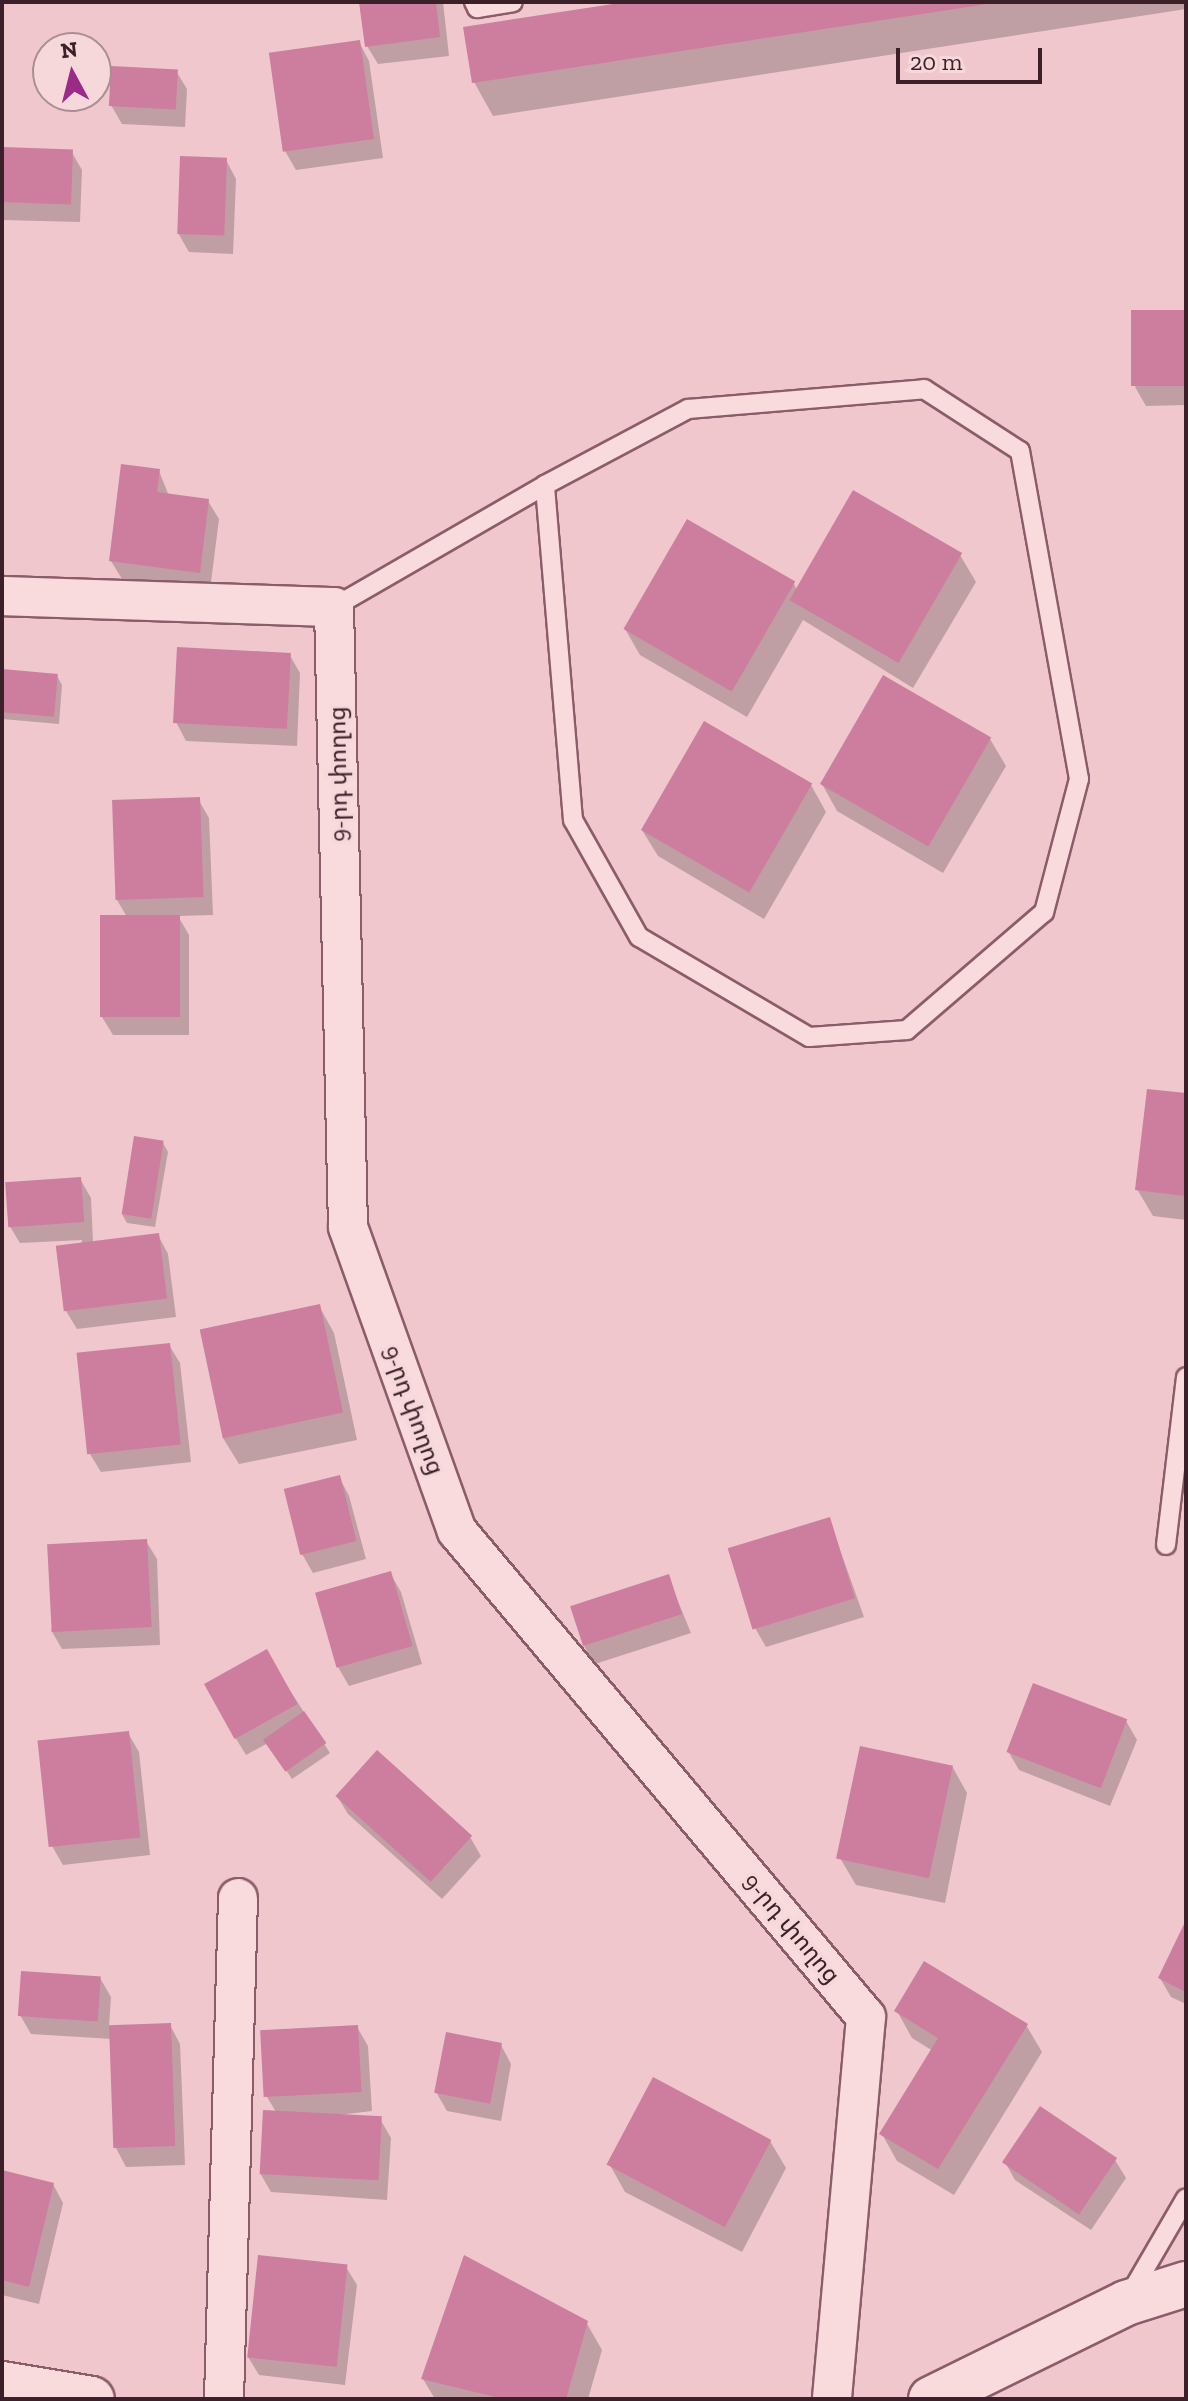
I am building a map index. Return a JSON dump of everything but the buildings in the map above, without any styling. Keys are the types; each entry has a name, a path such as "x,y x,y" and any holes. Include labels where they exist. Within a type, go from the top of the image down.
{"main road":[{"path":"931,2399 1126,2303 1186,2284"},
{"path":"2,2384 92,2399"}],"street":[{"path":"2,596 334,607"},
{"name":"9-րդ փողոց","path":"334,607 348,1227 457,1531 866,2017 832,2399"},
{"path":"224,2399 238,1898"}],"lane":[{"path":"474,2 477,8 513,2"},
{"path":"334,607 545,485 688,409 924,389 1020,451 1079,779 1044,912 907,1030 809,1037 639,937 573,820 545,485"},
{"path":"1166,1545 1186,1377"},
{"path":"1126,2303 1186,2198"}]}
